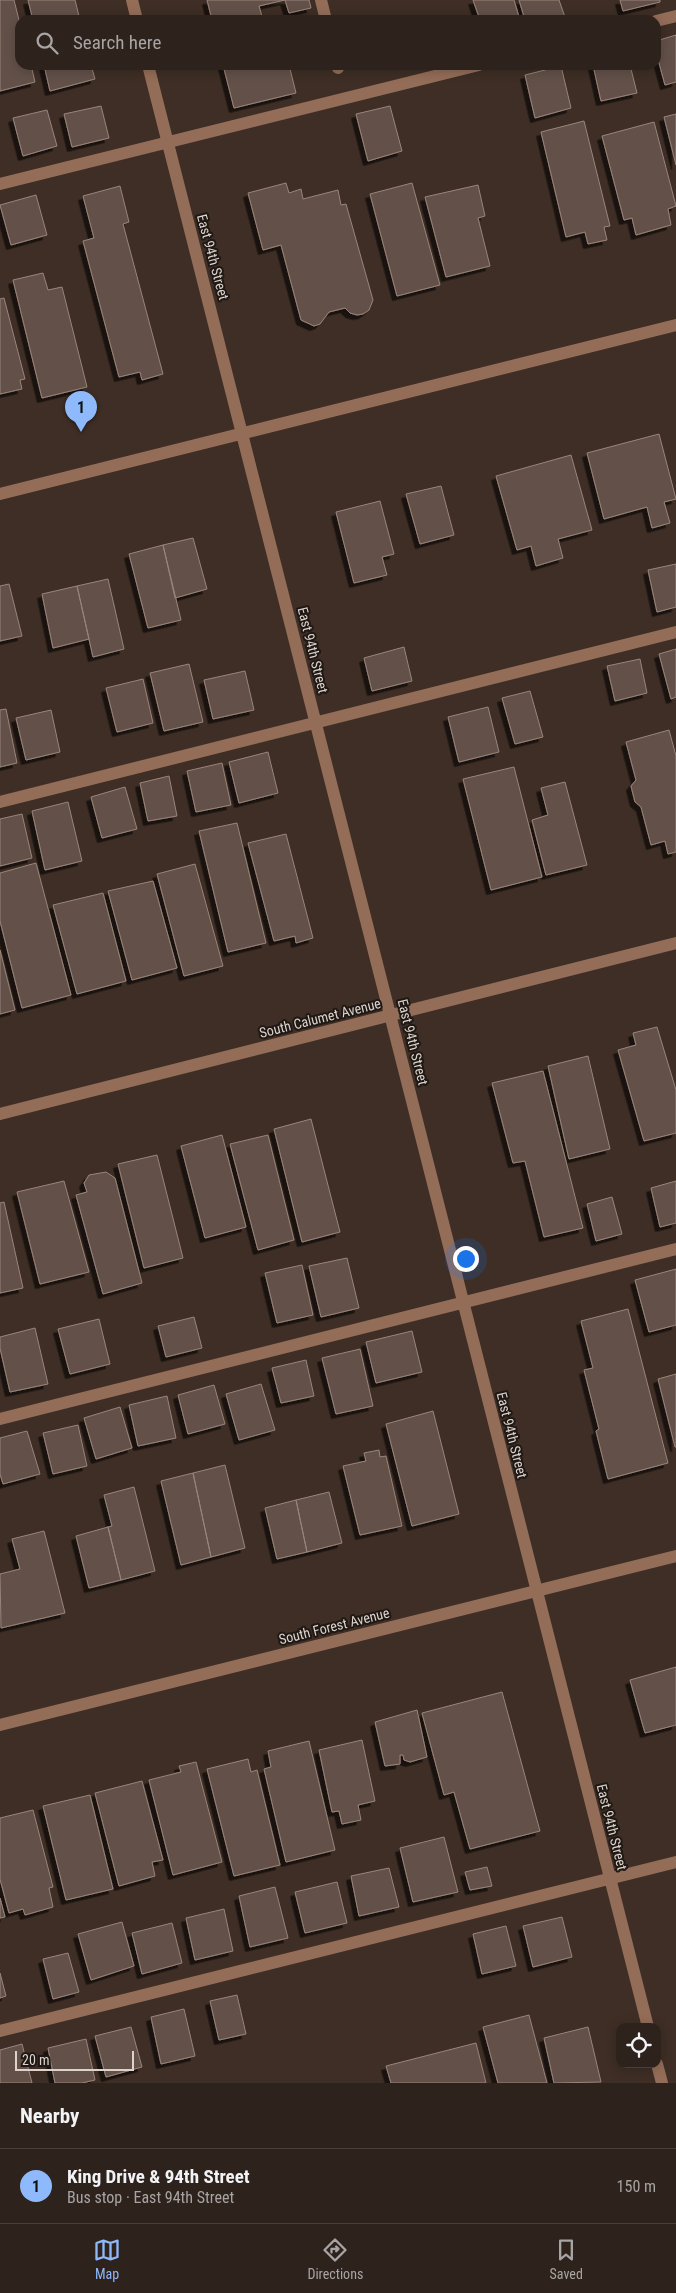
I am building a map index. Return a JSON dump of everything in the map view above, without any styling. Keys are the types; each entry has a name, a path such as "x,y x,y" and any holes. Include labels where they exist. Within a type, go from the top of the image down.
{"street":[{"path":"132,0 136,15"},
{"path":"321,0 325,15"},
{"path":"661,20 676,16"},
{"name":"East 94th Street","path":"149,70 647,2023"},
{"path":"0,184 459,70"},
{"path":"0,494 676,325"},
{"path":"0,802 676,632"},
{"name":"South Calumet Avenue","path":"0,1114 676,943"},
{"path":"0,1419 676,1249"},
{"name":"South Forest Avenue","path":"0,1725 676,1556"},
{"path":"0,2031 676,1862"},
{"path":"658,2068 662,2083"}],"building":[{"path":"0,0 14,0 18,15 15,15 15,70 32,70 35,82 0,91"},
{"path":"28,0 75,0 79,15 32,15"},
{"path":"207,0 285,0 259,6 262,15 211,15"},
{"path":"285,0 309,0 311,8 289,13"},
{"path":"473,0 514,0 518,15 478,15"},
{"path":"519,0 559,0 564,15 524,15"},
{"path":"620,0 660,0 660,2 623,11"},
{"path":"676,35 676,82 665,85 661,70 661,40"},
{"path":"45,70 92,70 95,79 50,91"},
{"path":"224,70 290,70 296,93 234,108"},
{"path":"545,70 562,70 571,108 535,118 525,75"},
{"path":"594,70 631,70 637,93 601,101"},
{"path":"101,106 109,138 72,147 64,114"},
{"path":"390,106 402,151 368,161 356,114"},
{"path":"47,110 57,146 23,156 13,118"},
{"path":"676,114 676,165 664,117"},
{"path":"584,121 610,226 604,227 607,240 588,244 585,232 566,237 541,132"},
{"path":"654,122 676,206 668,209 671,225 636,235 632,218 624,220 602,136"},
{"path":"286,183 289,193 301,189 303,199 338,190 341,205 346,204 373,300 369,310 363,314 350,313 345,308 329,312 320,324 314,326 301,320 281,245 263,250 248,193"},
{"path":"412,183 440,285 397,296 370,194"},
{"path":"478,185 485,216 478,218 490,266 446,277 425,197"},
{"path":"120,186 129,222 123,224 163,374 142,380 140,372 119,377 83,241 94,238 83,196"},
{"path":"36,195 47,235 11,245 0,205"},
{"path":"43,273 48,290 62,287 87,387 42,398 13,280"},
{"path":"4,298 25,379 20,380 22,389 0,394 0,299"},
{"path":"659,434 676,499 664,502 670,523 652,528 647,507 604,519 587,453"},
{"path":"571,455 592,530 558,539 563,558 536,566 531,546 517,550 496,476"},
{"path":"441,486 454,535 420,544 406,494"},
{"path":"380,501 394,554 382,557 387,575 354,583 336,512"},
{"path":"193,538 207,589 175,598 163,545"},
{"path":"163,545 181,620 148,628 129,554"},
{"path":"676,564 676,607 657,612 648,570"},
{"path":"108,579 124,649 93,657 77,586"},
{"path":"9,584 22,636 0,641 0,586"},
{"path":"77,586 89,639 53,648 42,594"},
{"path":"404,647 412,681 372,691 364,658"},
{"path":"676,649 676,697 671,699 659,654"},
{"path":"640,659 647,693 615,701 607,666"},
{"path":"189,664 203,722 164,731 150,673"},
{"path":"245,671 254,710 213,719 204,680"},
{"path":"143,679 153,723 117,732 106,688"},
{"path":"530,691 543,737 515,744 502,698"},
{"path":"488,707 499,752 459,762 448,717"},
{"path":"6,709 17,763 0,767 0,710"},
{"path":"51,710 60,752 26,760 16,718"},
{"path":"669,730 676,756 676,852 668,854 665,841 651,845 641,807 635,802 631,786 636,780 626,742"},
{"path":"268,752 278,793 239,803 229,762"},
{"path":"222,763 231,805 196,812 187,771"},
{"path":"514,767 542,877 491,890 463,779"},
{"path":"169,776 177,816 148,821 140,783"},
{"path":"565,782 587,865 546,875 532,820 548,815 541,788"},
{"path":"125,787 137,829 102,838 91,797"},
{"path":"68,802 82,861 45,870 32,811"},
{"path":"22,814 32,858 0,866 0,819"},
{"path":"237,823 266,943 228,952 199,831"},
{"path":"286,834 313,938 296,943 295,936 274,941 248,843"},
{"path":"36,863 71,995 22,1008 0,921 0,873"},
{"path":"195,864 223,966 184,976 157,874"},
{"path":"153,881 177,968 132,980 108,891"},
{"path":"103,893 126,981 77,994 53,905"},
{"path":"0,950 15,1010 0,1014"},
{"path":"657,1027 676,1090 676,1133 644,1141 618,1050 636,1045 633,1033"},
{"path":"588,1056 610,1149 569,1159 548,1066"},
{"path":"543,1071 583,1228 544,1237 525,1161 513,1163 492,1083"},
{"path":"311,1119 340,1232 302,1242 274,1129"},
{"path":"222,1135 246,1227 205,1238 181,1146"},
{"path":"268,1135 294,1240 258,1250 230,1144"},
{"path":"157,1155 183,1258 144,1268 118,1164"},
{"path":"106,1172 115,1178 142,1283 103,1294 76,1195 87,1192 84,1183 89,1175"},
{"path":"64,1181 89,1272 40,1284 17,1192"},
{"path":"676,1181 676,1223 660,1227 651,1188"},
{"path":"612,1197 622,1234 596,1241 587,1204"},
{"path":"4,1202 23,1288 0,1293 0,1203"},
{"path":"347,1258 359,1308 321,1317 309,1266"},
{"path":"302,1265 313,1315 277,1323 265,1273"},
{"path":"676,1269 676,1325 649,1332 635,1280"},
{"path":"628,1309 668,1463 608,1479 596,1431 599,1429 584,1370 593,1368 581,1321"},
{"path":"194,1317 202,1348 166,1357 158,1326"},
{"path":"99,1319 110,1364 70,1374 58,1329"},
{"path":"35,1328 48,1384 10,1392 0,1348 0,1337"},
{"path":"412,1331 422,1372 376,1383 366,1342"},
{"path":"360,1349 373,1406 336,1414 322,1358"},
{"path":"306,1360 314,1396 281,1403 272,1368"},
{"path":"676,1374 676,1447 675,1447 658,1379"},
{"path":"261,1384 275,1430 239,1440 226,1394"},
{"path":"214,1385 225,1424 188,1434 178,1395"},
{"path":"167,1396 176,1438 138,1446 129,1405"},
{"path":"120,1407 132,1448 96,1459 84,1418"},
{"path":"433,1411 459,1514 412,1526 386,1424"},
{"path":"78,1425 87,1466 53,1474 43,1433"},
{"path":"27,1431 40,1474 3,1484 0,1474 0,1438"},
{"path":"379,1450 380,1457 386,1456 402,1526 360,1535 343,1466 366,1461 364,1453"},
{"path":"225,1465 245,1548 211,1557 193,1473"},
{"path":"193,1473 211,1557 181,1565 161,1481"},
{"path":"134,1487 155,1571 121,1580 108,1527 112,1526 104,1495"},
{"path":"329,1492 342,1543 307,1552 296,1500"},
{"path":"296,1500 307,1552 277,1559 265,1508"},
{"path":"108,1527 121,1580 89,1588 76,1536"},
{"path":"44,1531 65,1613 1,1628 0,1574 20,1569 12,1539"},
{"path":"676,1667 676,1725 645,1733 630,1680"},
{"path":"502,1692 540,1831 470,1849 454,1792 444,1795 422,1713"},
{"path":"417,1710 427,1757 410,1762 404,1760 403,1755 400,1755 400,1764 385,1766 375,1722"},
{"path":"362,1740 375,1801 358,1805 361,1820 342,1824 339,1811 332,1812 319,1750"},
{"path":"309,1741 335,1850 286,1862 264,1769 271,1767 268,1751"},
{"path":"248,1759 251,1772 257,1770 280,1865 234,1876 207,1769"},
{"path":"196,1762 222,1862 173,1875 149,1780 181,1772 179,1766"},
{"path":"142,1781 163,1860 152,1862 155,1876 119,1886 95,1793"},
{"path":"90,1795 113,1889 66,1900 43,1806"},
{"path":"33,1810 53,1887 49,1888 53,1907 25,1915 23,1909 9,1913 0,1879 0,1818"},
{"path":"444,1837 458,1892 413,1902 400,1848"},
{"path":"487,1867 492,1886 470,1890 465,1872"},
{"path":"389,1868 399,1907 359,1916 351,1876"},
{"path":"337,1882 347,1923 305,1933 295,1892"},
{"path":"275,1887 288,1938 250,1947 239,1896"},
{"path":"0,1898 5,1917 0,1918"},
{"path":"224,1909 233,1951 195,1960 186,1918"},
{"path":"562,1917 572,1957 533,1967 523,1926"},
{"path":"122,1922 134,1966 91,1980 78,1934"},
{"path":"172,1923 182,1963 142,1974 132,1933"},
{"path":"506,1926 516,1966 482,1974 473,1934"},
{"path":"68,1953 79,1992 53,1999 43,1959"},
{"path":"0,1973 6,1996 0,1998"},
{"path":"237,1995 246,2034 219,2040 210,2001"},
{"path":"184,2009 195,2056 161,2064 151,2017"},
{"path":"529,2015 547,2083 498,2083 483,2027"},
{"path":"131,2027 142,2067 106,2077 95,2036"},
{"path":"588,2027 601,2082 554,2083 544,2038"},
{"path":"86,2039 95,2080 82,2083 55,2083 48,2048"},
{"path":"476,2043 486,2083 391,2083 386,2066"},
{"path":"22,2044 32,2083 0,2083 0,2050"}],"place":[{"name":"King Drive & 94th Street","path":"81,432"}]}
